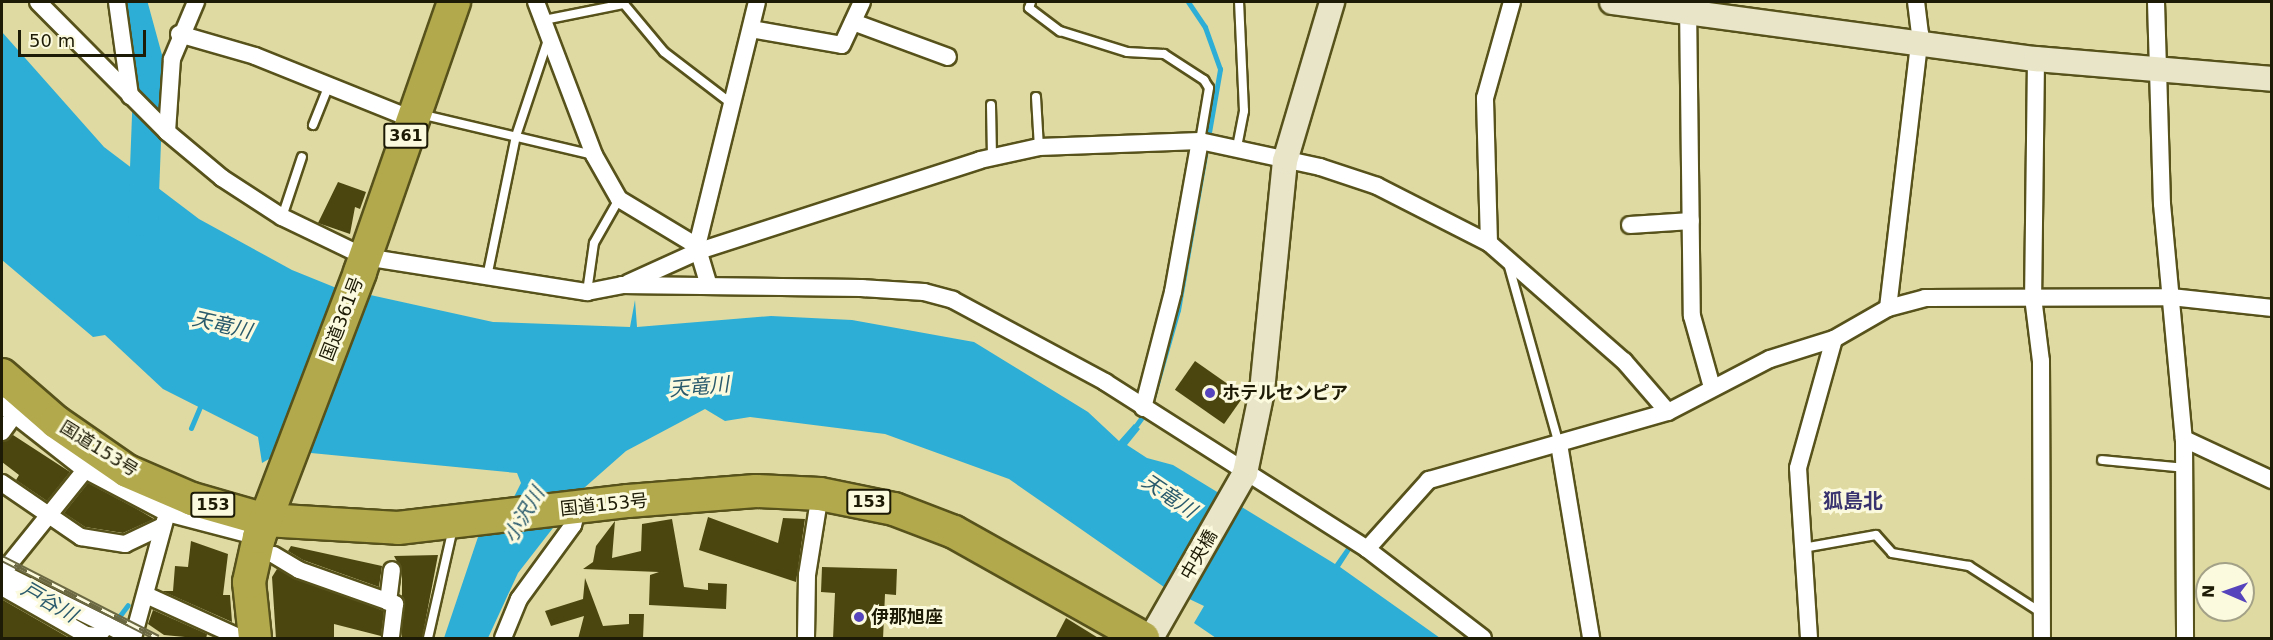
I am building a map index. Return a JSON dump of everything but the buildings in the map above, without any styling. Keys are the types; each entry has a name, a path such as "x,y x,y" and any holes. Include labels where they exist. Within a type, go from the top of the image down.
{"highway":[{"name":"国道361号","path":"255,639 249,582 454,2"},
{"name":"国道153号","path":"2,375 56,422 127,471 192,499 267,527 398,528 457,520 756,491 820,494 894,509 954,532 1150,636"}],"street":[{"path":"38,2 167,132 282,217 362,265 487,277 587,292 622,285 861,288 924,292 953,300 1024,333 1143,408 1244,476 1367,549 1483,639"},
{"path":"117,2 130,96"},
{"path":"167,132 172,59 179,34 196,2"},
{"path":"536,2 594,155 619,199 698,248"},
{"path":"709,286 698,248 758,2"},
{"path":"751,29 842,45 862,2"},
{"name":"中央橋","path":"1150,636 1244,476 1262,391 1285,161 1332,2"},
{"path":"1489,243 1485,98 1512,2"},
{"path":"1612,2 1688,6 2036,59 2271,79"},
{"path":"1888,308 1919,43 1916,2"},
{"path":"2156,2 2171,297 2184,439 2185,639"},
{"path":"1688,6 1692,316 1712,387"},
{"path":"853,22 948,57"},
{"path":"179,34 413,116"},
{"path":"2036,59 2033,297 2041,360 2045,615 2042,639"},
{"path":"1143,408 1173,292 1200,141"},
{"path":"622,285 698,248 992,158 1039,147 1200,141 1236,147 1377,186 1489,243 1624,361 1668,412"},
{"path":"1630,225 1691,221"},
{"path":"1367,549 1429,480 1668,412 1712,387 1770,359 1834,339 1888,308 1925,298 2171,297 2271,308"},
{"path":"1809,639 1800,549 1798,468 1834,339"},
{"path":"2,432 7,411 85,470 165,520 267,527 299,570 395,604 391,639"},
{"path":"2184,439 2271,480"},
{"path":"1559,444 1591,639"},
{"path":"85,470 2,578 133,639 165,520"},
{"path":"2,483 81,537 109,544 125,544 165,520"},
{"path":"806,639 807,575 820,494"},
{"path":"503,639 519,599 573,525 571,509"},
{"path":"388,602 392,570"},
{"path":"146,595 241,639"}],"lane":[{"path":"1031,2 1029,8 1060,31 1127,52 1164,54 1204,80 1209,88 1200,141"},
{"path":"1236,147 1244,111 1239,2"},
{"path":"487,277 516,136 547,27 624,4 664,52 732,104"},
{"path":"313,125 329,85"},
{"path":"1036,97 1039,147"},
{"path":"991,105 992,158"},
{"path":"413,116 516,136 594,155"},
{"path":"282,217 302,157"},
{"path":"587,292 594,243 619,199"},
{"path":"1506,258 1559,444"},
{"path":"2102,460 2185,468"},
{"path":"428,639 457,520"},
{"path":"1800,549 1875,535 1892,553 1969,566 2045,615"}],"water":[{"path":"2,32 104,147 199,219 292,270 334,287 493,322 630,327 635,300 637,327 771,316 852,320 974,342 1088,412 1119,441 1134,424 1140,429 1127,445 1147,458 1173,465 1335,564 1347,547 1351,550 1340,567 1440,638 1216,638 1194,623 1204,606 1164,587 1009,479 885,434 750,417 725,421 705,409 626,451 584,488 518,573 488,638 444,638 479,534 511,503 521,483 517,473 311,453 276,455 262,463 258,437 163,389 105,335 93,337 2,260"}],"waterway":[{"path":"132,2 149,64 143,221"},
{"path":"1152,401 1178,310 1220,69 1205,27 1188,2"},
{"name":"戸谷川","path":"191,428 201,404"},
{"path":"1132,431 1146,412"},
{"name":"戸谷川","path":"112,626 128,605"}],"railway":[{"path":"2,558 158,638"}],"place":[{"name":"ホテルセンピア","path":"1210,393"},
{"name":"伊那旭座","path":"859,617"}],"district":[{"name":"狐島北","path":"1853,501"}],"water label":[{"name":"天竜川","path":"222,325"},
{"name":"天竜川","path":"699,387"},
{"name":"天竜川","path":"1169,496"},
{"name":"小沢川","path":"524,515"}]}
